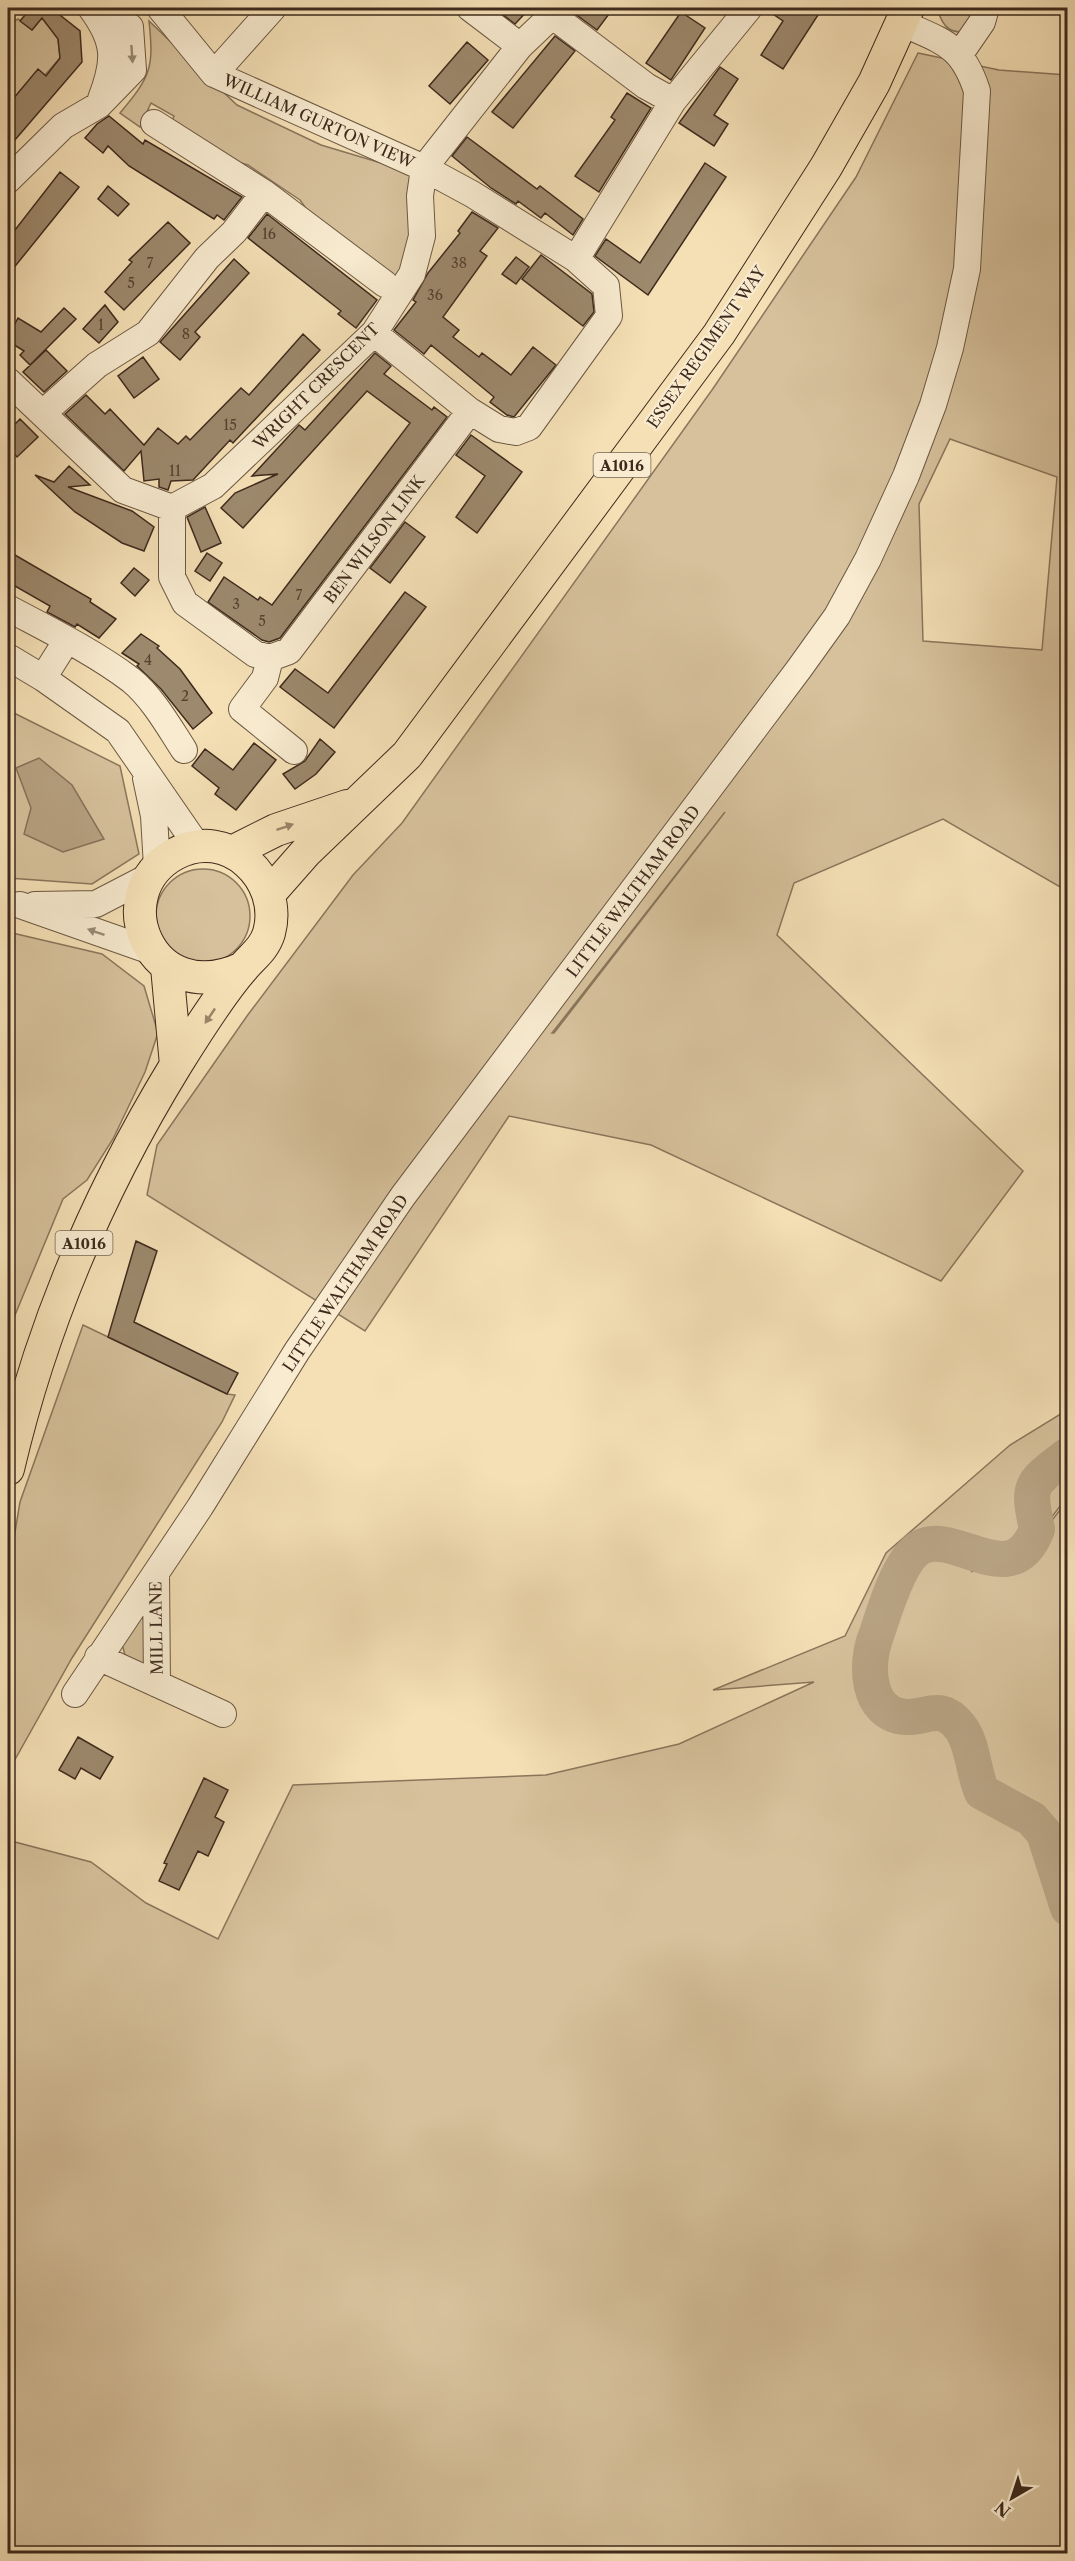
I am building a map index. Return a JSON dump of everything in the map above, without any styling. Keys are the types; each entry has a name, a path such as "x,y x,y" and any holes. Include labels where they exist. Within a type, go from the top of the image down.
{"main road":[{"name":"ESSEX REGIMENT WAY","path":"270,894 306,852 356,803 376,787 413,746 719,334 826,167 874,83 905,15"},
{"name":"ESSEX REGIMENT WAY","path":"232,852 276,830 356,803"},
{"name":"A1016","path":"8,1469 16,1431 53,1319 78,1254 114,1179 176,1065 243,968 258,954 268,935 272,915 270,894 256,869 232,852 215,847 198,847 176,853 154,872"},
{"path":"154,872 140,900 141,927 159,959 176,1065"},
{"path":"159,959 185,976 205,979 225,976 243,968"}],"street":[{"path":"92,8 107,30 112,69 99,105"},
{"path":"8,180 63,126 99,105 133,70 130,27 106,8"},
{"name":"WILLIAM GURTON VIEW","path":"160,8 214,74 424,168 472,194 576,259 606,286 609,316 529,428 516,432 499,429 470,411"},
{"name":"WILLIAM GURTON VIEW","path":"214,74 273,8"},
{"path":"470,8 520,46"},
{"path":"576,259 673,100 749,8"},
{"path":"905,15 960,54 979,28 986,8"},
{"path":"424,168 520,46 557,12 646,86 673,100"},
{"name":"LITTLE WALTHAM ROAD","path":"75,1694 156,1573 297,1351 403,1196 799,669 837,616 868,559 906,476 933,405 950,348 967,269 977,91 970,69 960,54"},
{"path":"154,123 264,194 385,284"},
{"name":"WRIGHT CRESCENT","path":"172,508 213,486 374,333 412,274 422,236 420,196 424,168"},
{"path":"43,412 97,365 148,333 207,258 234,232 264,194"},
{"path":"374,333 470,411"},
{"path":"8,381 123,490 172,508 172,577 184,603 255,654 270,658 265,678 242,709 294,751"},
{"name":"BEN WILSON LINK","path":"270,658 289,651 470,411"},
{"path":"8,608 67,640 132,681 158,712 184,750"},
{"path":"44,678 67,640"},
{"path":"8,657 44,678 118,731 198,847"},
{"path":"143,768 154,816 154,872 96,903 20,905 159,959"},
{"name":"MILL LANE","path":"156,1573 157,1684"},
{"name":"MILL LANE","path":"98,1657 223,1714"}],"shaded area":[{"path":"937,8 977,8 975,34 950,29 943,22"},
{"path":"46,13 58,39 60,58 45,75 38,70 8,105 8,26 18,19 32,30"},
{"path":"149,21 237,105 321,145 418,174 415,230 401,286 315,221 300,200 248,165 224,158 171,123 174,116 151,103 140,127 120,113 138,90 148,71 151,50"},
{"path":"918,53 999,70 1067,75 1067,891 943,819 794,883 777,935 1023,1171 941,1281 651,1145 509,1116 365,1331 147,1195 157,1145 247,1016 353,875 402,823 712,390 856,177","holes":["950,439 1057,477 1042,650 923,641 919,504","725,812 554,1033 552,1033"]},
{"path":"8,710 120,766 139,854 92,884 8,878"},
{"path":"39,758 72,785 104,839 63,852 24,834 31,808 16,768"},
{"path":"203,869 221,872 236,883 247,898 250,916 247,934 236,949 221,960 203,963 185,960 170,949 159,934 156,916 159,898 170,883 185,872"},
{"path":"8,932 102,954 144,986 158,1033 145,1072 113,1139 87,1180 63,1199 8,1332"},
{"path":"83,1325 227,1394 235,1395 222,1422 72,1658 8,1772 8,1574 20,1502"},
{"path":"1067,1410 1067,1497 1045,1526 971,1572 1046,1528 1067,1501 1067,2553 8,2553 8,1833 15,1842 91,1862 146,1903 218,1939 293,1785 546,1775 679,1744 814,1682 713,1690 845,1636 886,1553 1010,1445"},
{"path":"147,1604 146,1662 143,1666 125,1655 122,1644"}],"building":[{"path":"31,8 51,8 80,31 82,62 8,148 8,105 38,69 46,76 60,58 58,39 42,18 32,30 20,21"},
{"path":"494,8 530,8 515,24"},
{"path":"578,8 600,8 609,14 597,30 574,13"},
{"path":"764,8 807,8 818,15 783,69 761,55 783,21"},
{"path":"681,12 705,28 671,80 646,63"},
{"path":"555,36 575,51 513,128 492,112"},
{"path":"467,42 488,60 450,104 429,86"},
{"path":"720,67 738,79 714,115 728,124 714,146 679,123"},
{"path":"627,93 651,108 599,192 575,176 615,120 611,117"},
{"path":"109,116 143,144 145,140 242,197 224,220 217,215 214,219 129,166 108,146 103,153 85,138 97,124"},
{"path":"467,137 537,189 540,186 583,219 573,235 545,213 541,218 518,201 516,204 491,188 452,156"},
{"path":"705,163 726,177 648,295 595,256 606,239 640,263"},
{"path":"60,172 79,187 8,275 8,239"},
{"path":"108,186 129,204 118,216 98,199"},
{"path":"472,212 498,228 480,251 487,256 443,317 459,330 453,337 479,357 482,353 511,375 533,347 556,365 514,417 507,415 490,402 494,397 431,345 424,354 394,330 416,302 413,300 428,273 460,233 458,231"},
{"path":"267,214 377,300 356,328 338,314 341,311 248,238"},
{"path":"168,222 190,243 124,310 105,292 132,262 129,260"},
{"path":"541,255 592,294 594,312 583,326 522,279"},
{"path":"516,257 529,267 516,284 502,274"},
{"path":"234,259 249,273 195,332 200,337 180,360 160,342"},
{"path":"105,305 118,322 99,343 83,329"},
{"path":"64,308 76,319 30,365 20,355 24,351 8,341 8,336 18,318 41,332"},
{"path":"303,334 320,350 233,443 230,440 193,480 171,481 168,490 159,487 159,479 144,481 141,451 124,471 65,414 86,395 105,414 110,409 144,445 158,428 178,444 186,436 190,440 241,388 249,395"},
{"path":"46,350 67,371 44,392 23,372"},
{"path":"375,353 391,366 384,374 432,410 434,407 447,417 280,638 269,642 262,640 208,602 224,577 258,600 260,597 272,605 410,423 367,391 243,528 221,508 235,493 278,474 252,476 299,425 305,430"},
{"path":"143,357 159,379 134,398 118,376"},
{"path":"20,419 38,437 17,457 8,447 8,431"},
{"path":"471,435 522,472 477,533 456,517 485,476 456,455"},
{"path":"69,466 90,485 68,487 132,511 154,527 144,551 122,543 75,512 35,475 54,482"},
{"path":"205,507 221,543 201,552 187,517"},
{"path":"405,522 425,537 390,583 370,568"},
{"path":"8,551 91,599 90,602 116,619 99,638 77,624 75,627 47,612 50,606 8,582"},
{"path":"207,553 222,563 210,581 195,571"},
{"path":"134,568 149,580 135,596 121,583"},
{"path":"405,592 426,607 334,728 280,687 295,669 328,693"},
{"path":"141,634 159,646 157,648 180,669 212,713 193,729 161,689 137,666 139,664 122,653"},
{"path":"320,739 335,752 316,774 295,789 283,774 305,761"},
{"path":"254,743 276,760 236,810 215,794 219,788 192,766 205,749 233,770"},
{"path":"136,1241 157,1251 134,1322 238,1373 227,1394 108,1337"},
{"path":"78,1737 113,1757 100,1779 81,1768 75,1779 59,1770"},
{"path":"204,1778 228,1790 215,1817 224,1822 208,1856 198,1851 179,1890 159,1881 167,1864 164,1863"}],"waterway":[{"path":"1068,1455 1046,1472 1034,1486 1032,1503 1037,1529 1026,1548 1013,1557 999,1559 935,1544 921,1547 913,1553 899,1574 888,1601 872,1647 870,1660 872,1686 876,1698 883,1707 893,1714 906,1717 940,1713 953,1719 960,1727 968,1741 982,1792 1032,1819 1044,1833 1068,1908"}]}
